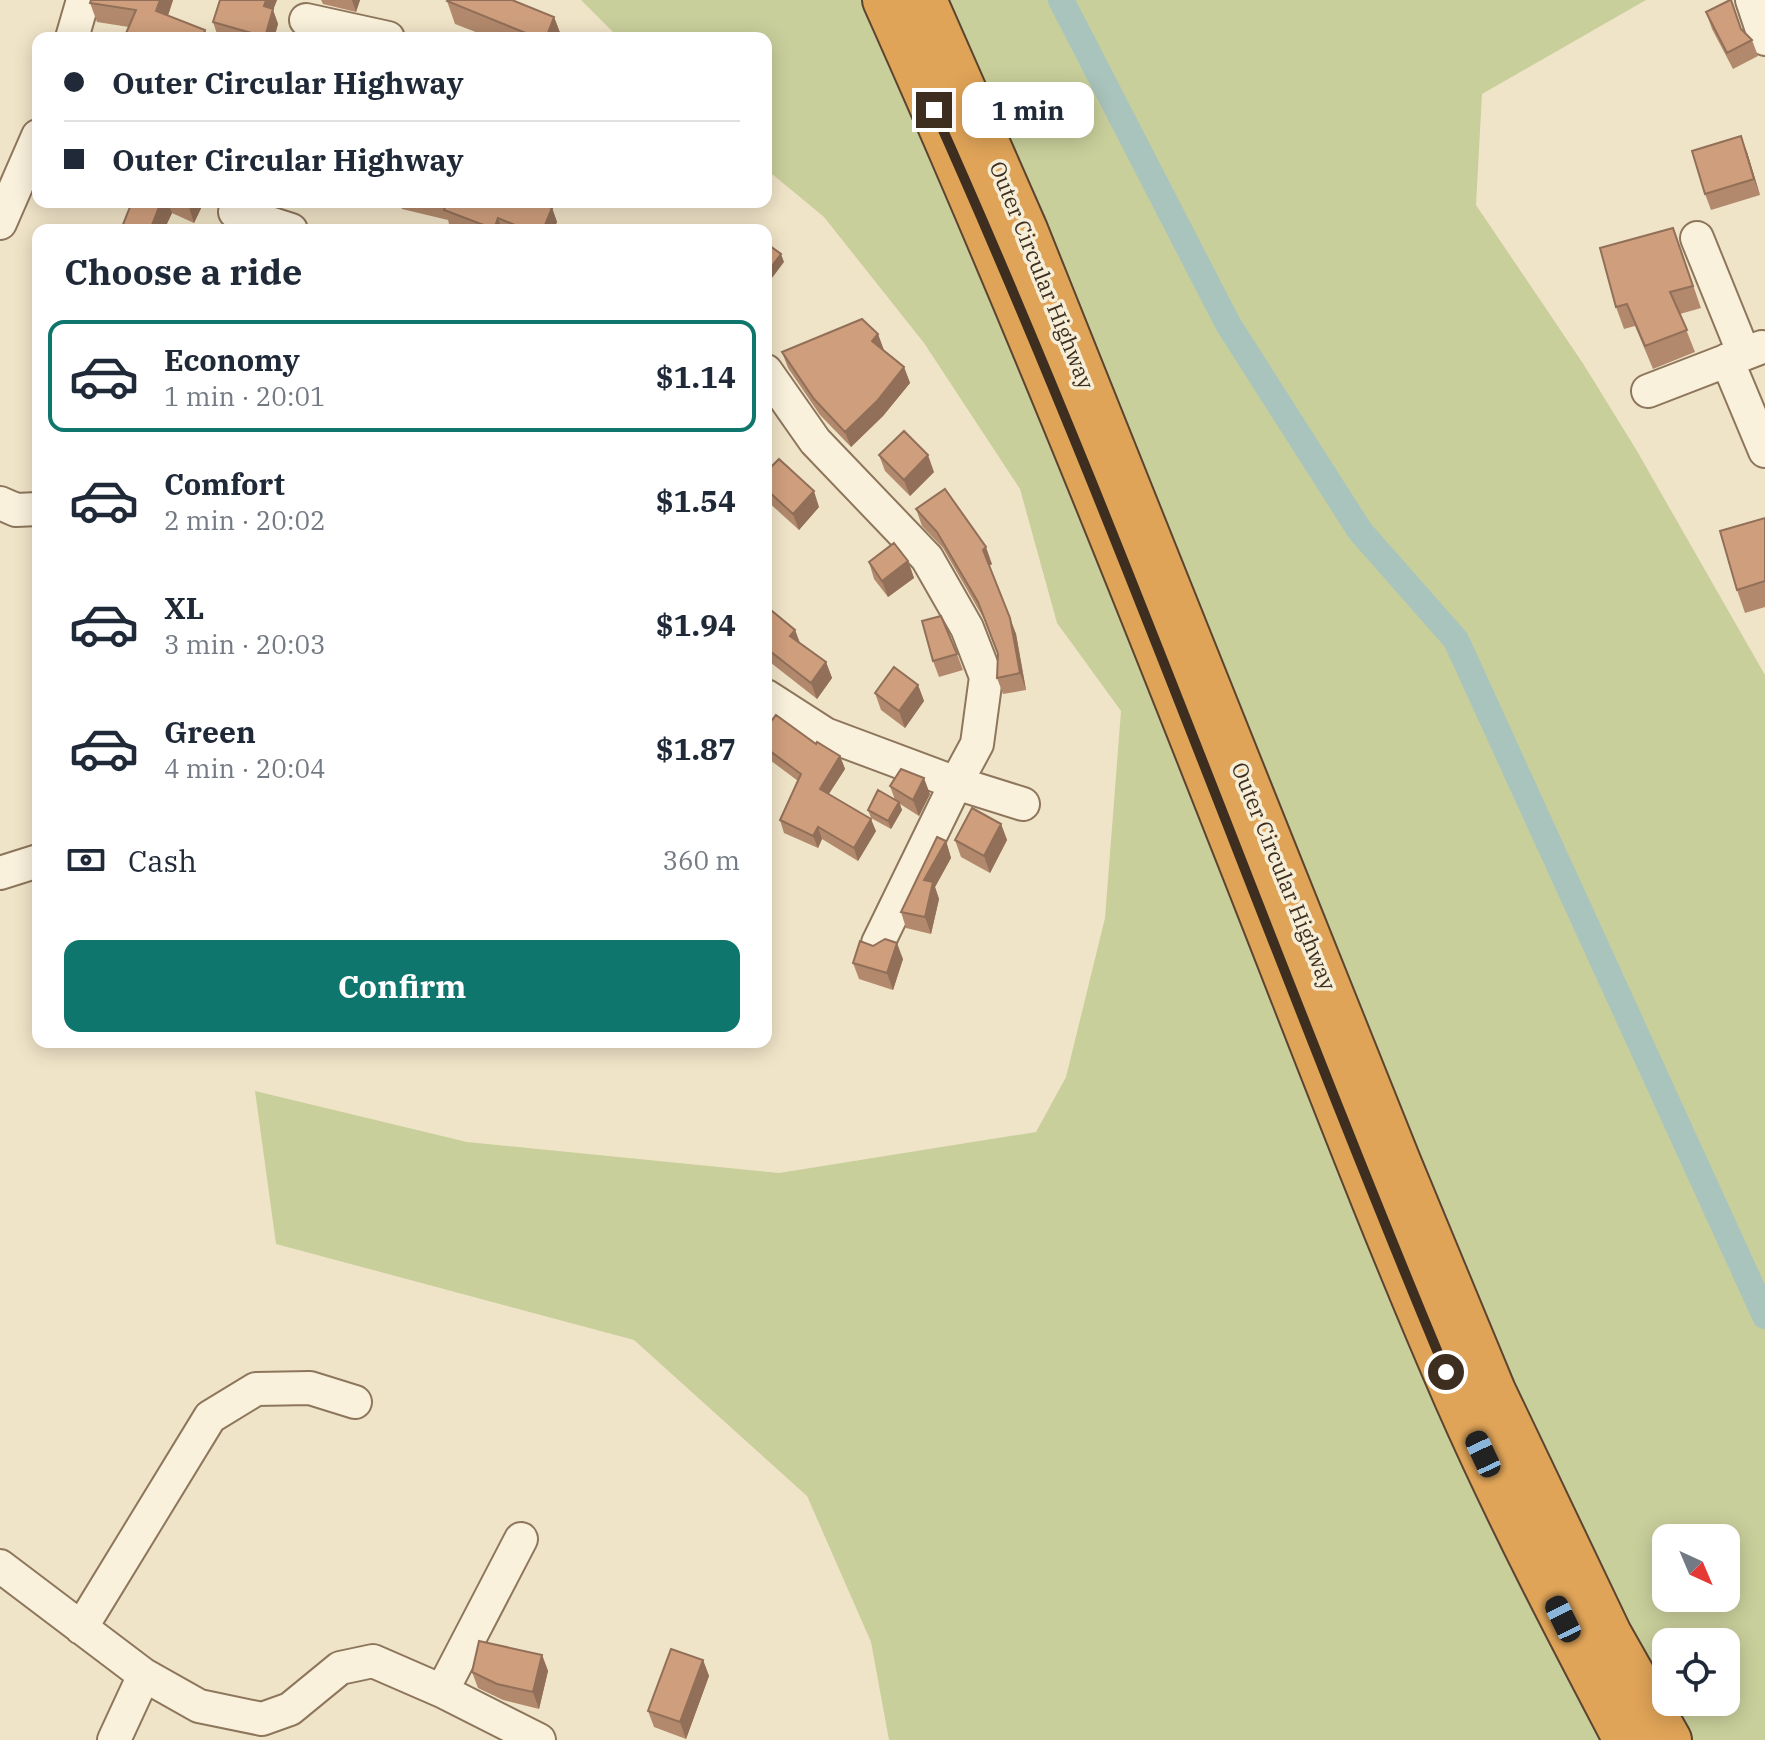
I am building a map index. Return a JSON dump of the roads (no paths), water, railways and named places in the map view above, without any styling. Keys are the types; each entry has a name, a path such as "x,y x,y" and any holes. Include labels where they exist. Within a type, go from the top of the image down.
{"highway":[{"name":"Outer Circular Highway","path":"885,0 1005,274 1364,1174 1458,1401 1535,1562 1626,1740"},
{"name":"Outer Circular Highway","path":"924,0 1031,244 1493,1391 1609,1634 1669,1740"}],"street":[{"path":"74,32 83,0"},
{"path":"1752,0 1765,39"},
{"path":"304,19 361,32"},
{"path":"0,223 32,150"},
{"path":"235,215 269,224"},
{"path":"1697,238 1746,354 1765,451"},
{"path":"1648,391 1746,354"},
{"path":"772,380 815,441 927,558 967,628 986,677 977,744 878,943"},
{"path":"0,503 16,510 32,509"},
{"path":"772,700 825,734 956,783 1023,804"},
{"path":"0,873 32,863"},
{"path":"81,1628 210,1417 256,1389 310,1388 355,1402"},
{"path":"442,1691 521,1539"},
{"path":"0,1566 144,1675 199,1706 262,1719 290,1709 340,1668 373,1661 442,1691 539,1740"},
{"path":"114,1740 144,1675"}],"waterway":[{"path":"1061,0 1228,324 1360,531 1456,640 1765,1316"}]}
